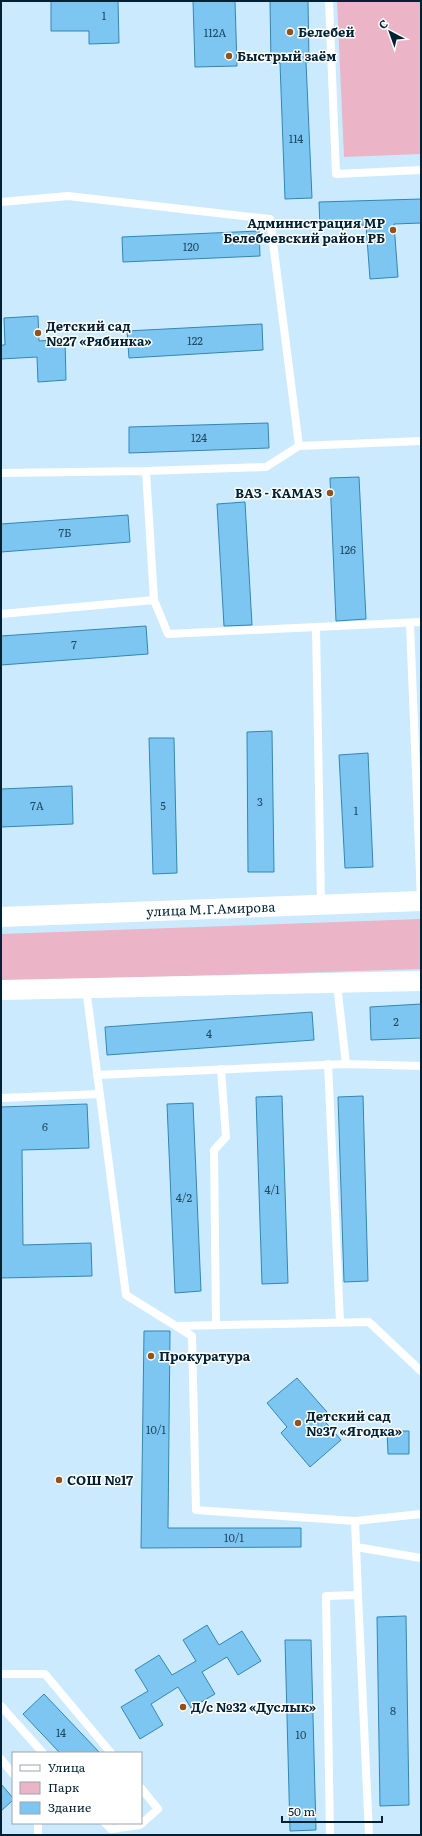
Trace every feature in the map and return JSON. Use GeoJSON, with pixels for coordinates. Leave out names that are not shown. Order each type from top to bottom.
{"type":"FeatureCollection","features":[{"type":"Feature","properties":{"kind":"street","name":"улица М.Г.Амирова"},"geometry":{"type":"LineString","coordinates":[[1,917],[321,906],[421,900]]}},
{"type":"Feature","properties":{"kind":"street"},"geometry":{"type":"LineString","coordinates":[[1,990],[421,981]]}},
{"type":"Feature","properties":{"kind":"lane"},"geometry":{"type":"LineString","coordinates":[[329,1],[336,174],[421,170]]}},
{"type":"Feature","properties":{"kind":"lane"},"geometry":{"type":"LineString","coordinates":[[1,202],[68,196],[270,219],[299,446]]}},
{"type":"Feature","properties":{"kind":"lane"},"geometry":{"type":"LineString","coordinates":[[1,473],[146,471],[266,467],[299,446],[421,441]]}},
{"type":"Feature","properties":{"kind":"lane"},"geometry":{"type":"LineString","coordinates":[[146,471],[154,600],[168,634],[421,622]]}},
{"type":"Feature","properties":{"kind":"lane"},"geometry":{"type":"LineString","coordinates":[[1,614],[154,600]]}},
{"type":"Feature","properties":{"kind":"lane"},"geometry":{"type":"LineString","coordinates":[[410,623],[421,900]]}},
{"type":"Feature","properties":{"kind":"lane"},"geometry":{"type":"LineString","coordinates":[[316,627],[321,906]]}},
{"type":"Feature","properties":{"kind":"lane"},"geometry":{"type":"LineString","coordinates":[[337,983],[346,1064]]}},
{"type":"Feature","properties":{"kind":"lane"},"geometry":{"type":"LineString","coordinates":[[86,987],[126,1295],[192,1336],[196,1510],[356,1521],[421,1514]]}},
{"type":"Feature","properties":{"kind":"lane"},"geometry":{"type":"LineString","coordinates":[[97,1075],[328,1064],[421,1066]]}},
{"type":"Feature","properties":{"kind":"lane"},"geometry":{"type":"LineString","coordinates":[[328,1064],[340,1322]]}},
{"type":"Feature","properties":{"kind":"lane"},"geometry":{"type":"LineString","coordinates":[[216,1325],[214,1150],[226,1137],[221,1069]]}},
{"type":"Feature","properties":{"kind":"lane"},"geometry":{"type":"LineString","coordinates":[[1,1098],[100,1094]]}},
{"type":"Feature","properties":{"kind":"lane"},"geometry":{"type":"LineString","coordinates":[[177,1326],[369,1322],[421,1371]]}},
{"type":"Feature","properties":{"kind":"lane"},"geometry":{"type":"LineString","coordinates":[[356,1521],[369,1835]]}},
{"type":"Feature","properties":{"kind":"lane"},"geometry":{"type":"LineString","coordinates":[[356,1547],[421,1558]]}},
{"type":"Feature","properties":{"kind":"lane"},"geometry":{"type":"LineString","coordinates":[[330,1835],[326,1596],[358,1595]]}},
{"type":"Feature","properties":{"kind":"lane"},"geometry":{"type":"LineString","coordinates":[[1,1674],[45,1674],[110,1752]]}},
{"type":"Feature","properties":{"kind":"lane"},"geometry":{"type":"LineString","coordinates":[[1,1706],[42,1752]]}},
{"type":"Feature","properties":{"kind":"lane"},"geometry":{"type":"LineString","coordinates":[[1,1759],[12,1773]]}},
{"type":"Feature","properties":{"kind":"lane"},"geometry":{"type":"LineString","coordinates":[[142,1789],[158,1809],[142,1823]]}},
{"type":"Feature","properties":{"kind":"lane"},"geometry":{"type":"LineString","coordinates":[[38,1824],[38,1835]]}},
{"type":"Feature","properties":{"kind":"lane"},"geometry":{"type":"LineString","coordinates":[[106,1824],[111,1829],[141,1824]]}},
{"type":"Feature","properties":{"kind":"green space"},"geometry":{"type":"Polygon","coordinates":[[[337,1],[421,1],[421,154],[344,157],[337,1]]]}},
{"type":"Feature","properties":{"kind":"green space"},"geometry":{"type":"Polygon","coordinates":[[[421,919],[421,969],[1,982],[1,934],[421,919]]]}},
{"type":"Feature","properties":{"kind":"building"},"geometry":{"type":"Polygon","coordinates":[[[51,1],[118,1],[119,43],[89,44],[89,31],[51,31],[51,1]]]}},
{"type":"Feature","properties":{"kind":"building"},"geometry":{"type":"Polygon","coordinates":[[[193,1],[235,1],[237,66],[195,67],[193,1]]]}},
{"type":"Feature","properties":{"kind":"building"},"geometry":{"type":"Polygon","coordinates":[[[270,1],[308,1],[309,62],[306,62],[312,198],[285,199],[280,63],[271,63],[270,1]]]}},
{"type":"Feature","properties":{"kind":"building"},"geometry":{"type":"Polygon","coordinates":[[[421,199],[421,223],[394,224],[398,277],[370,279],[366,225],[320,226],[319,202],[421,199]]]}},
{"type":"Feature","properties":{"kind":"building"},"geometry":{"type":"Polygon","coordinates":[[[259,231],[260,256],[123,262],[122,237],[259,231]]]}},
{"type":"Feature","properties":{"kind":"building"},"geometry":{"type":"Polygon","coordinates":[[[38,316],[39,341],[65,339],[66,380],[38,382],[37,357],[1,359],[1,345],[5,345],[4,318],[38,316]]]}},
{"type":"Feature","properties":{"kind":"building"},"geometry":{"type":"Polygon","coordinates":[[[262,324],[263,350],[129,358],[127,331],[262,324]]]}},
{"type":"Feature","properties":{"kind":"building"},"geometry":{"type":"Polygon","coordinates":[[[268,423],[269,448],[129,453],[129,427],[268,423]]]}},
{"type":"Feature","properties":{"kind":"building"},"geometry":{"type":"Polygon","coordinates":[[[359,477],[366,619],[336,621],[330,478],[359,477]]]}},
{"type":"Feature","properties":{"kind":"building"},"geometry":{"type":"Polygon","coordinates":[[[245,502],[252,625],[224,626],[217,504],[245,502]]]}},
{"type":"Feature","properties":{"kind":"building"},"geometry":{"type":"Polygon","coordinates":[[[128,515],[130,542],[1,552],[1,524],[128,515]]]}},
{"type":"Feature","properties":{"kind":"building"},"geometry":{"type":"Polygon","coordinates":[[[146,626],[148,654],[1,665],[1,636],[146,626]]]}},
{"type":"Feature","properties":{"kind":"building"},"geometry":{"type":"Polygon","coordinates":[[[272,731],[274,872],[248,872],[247,732],[272,731]]]}},
{"type":"Feature","properties":{"kind":"building"},"geometry":{"type":"Polygon","coordinates":[[[149,738],[174,738],[177,873],[153,874],[149,738]]]}},
{"type":"Feature","properties":{"kind":"building"},"geometry":{"type":"Polygon","coordinates":[[[368,753],[373,867],[345,868],[339,755],[368,753]]]}},
{"type":"Feature","properties":{"kind":"building"},"geometry":{"type":"Polygon","coordinates":[[[72,786],[73,824],[1,827],[1,789],[72,786]]]}},
{"type":"Feature","properties":{"kind":"building"},"geometry":{"type":"Polygon","coordinates":[[[421,1004],[421,1038],[371,1040],[370,1007],[421,1004]]]}},
{"type":"Feature","properties":{"kind":"building"},"geometry":{"type":"Polygon","coordinates":[[[312,1012],[314,1040],[107,1055],[105,1027],[312,1012]]]}},
{"type":"Feature","properties":{"kind":"building"},"geometry":{"type":"Polygon","coordinates":[[[282,1096],[288,1283],[262,1284],[256,1097],[282,1096]]]}},
{"type":"Feature","properties":{"kind":"building"},"geometry":{"type":"Polygon","coordinates":[[[363,1096],[368,1281],[344,1282],[338,1097],[363,1096]]]}},
{"type":"Feature","properties":{"kind":"building"},"geometry":{"type":"Polygon","coordinates":[[[193,1103],[201,1291],[175,1293],[167,1104],[193,1103]]]}},
{"type":"Feature","properties":{"kind":"building"},"geometry":{"type":"Polygon","coordinates":[[[87,1104],[89,1148],[22,1150],[23,1245],[91,1243],[92,1276],[1,1278],[1,1107],[87,1104]]]}},
{"type":"Feature","properties":{"kind":"building"},"geometry":{"type":"Polygon","coordinates":[[[144,1331],[170,1331],[168,1528],[301,1528],[301,1547],[141,1548],[144,1331]]]}},
{"type":"Feature","properties":{"kind":"building"},"geometry":{"type":"Polygon","coordinates":[[[297,1378],[327,1412],[321,1417],[341,1440],[310,1467],[281,1433],[287,1427],[267,1403],[297,1378]]]}},
{"type":"Feature","properties":{"kind":"building"},"geometry":{"type":"Polygon","coordinates":[[[387,1431],[409,1431],[409,1454],[388,1454],[387,1431]]]}},
{"type":"Feature","properties":{"kind":"building"},"geometry":{"type":"Polygon","coordinates":[[[406,1616],[409,1805],[380,1806],[377,1617],[406,1616]]]}},
{"type":"Feature","properties":{"kind":"building"},"geometry":{"type":"Polygon","coordinates":[[[207,1625],[219,1645],[242,1631],[261,1661],[238,1675],[227,1657],[202,1672],[215,1694],[191,1708],[178,1687],[151,1704],[163,1725],[140,1739],[121,1707],[148,1691],[135,1670],[159,1655],[172,1675],[196,1661],[183,1640],[207,1625]]]}},
{"type":"Feature","properties":{"kind":"building"},"geometry":{"type":"Polygon","coordinates":[[[285,1640],[311,1640],[316,1830],[290,1831],[285,1640]]]}},
{"type":"Feature","properties":{"kind":"building"},"geometry":{"type":"Polygon","coordinates":[[[44,1694],[99,1752],[59,1752],[23,1714],[44,1694]]]}},
{"type":"Feature","properties":{"kind":"building"},"geometry":{"type":"Polygon","coordinates":[[[1,1784],[12,1797],[12,1801],[1,1811],[1,1784]]]}},
{"type":"Feature","properties":{"kind":"place","name":"Белебей"},"geometry":{"type":"Point","coordinates":[290,32]}},
{"type":"Feature","properties":{"kind":"place","name":"Быстрый заём"},"geometry":{"type":"Point","coordinates":[229,56]}},
{"type":"Feature","properties":{"kind":"place","name":"Администрация МР Белебеевский район РБ"},"geometry":{"type":"Point","coordinates":[393,230]}},
{"type":"Feature","properties":{"kind":"place","name":"Детский сад №27 «Рябинка»"},"geometry":{"type":"Point","coordinates":[38,333]}},
{"type":"Feature","properties":{"kind":"place","name":"ВАЗ - КАМАЗ"},"geometry":{"type":"Point","coordinates":[330,493]}},
{"type":"Feature","properties":{"kind":"place","name":"Прокуратура"},"geometry":{"type":"Point","coordinates":[151,1356]}},
{"type":"Feature","properties":{"kind":"place","name":"Детский сад №37 «Ягодка»"},"geometry":{"type":"Point","coordinates":[298,1423]}},
{"type":"Feature","properties":{"kind":"place","name":"СОШ №17"},"geometry":{"type":"Point","coordinates":[59,1480]}},
{"type":"Feature","properties":{"kind":"place","name":"Д/с №32 «Дуслык»"},"geometry":{"type":"Point","coordinates":[183,1707]}}]}
